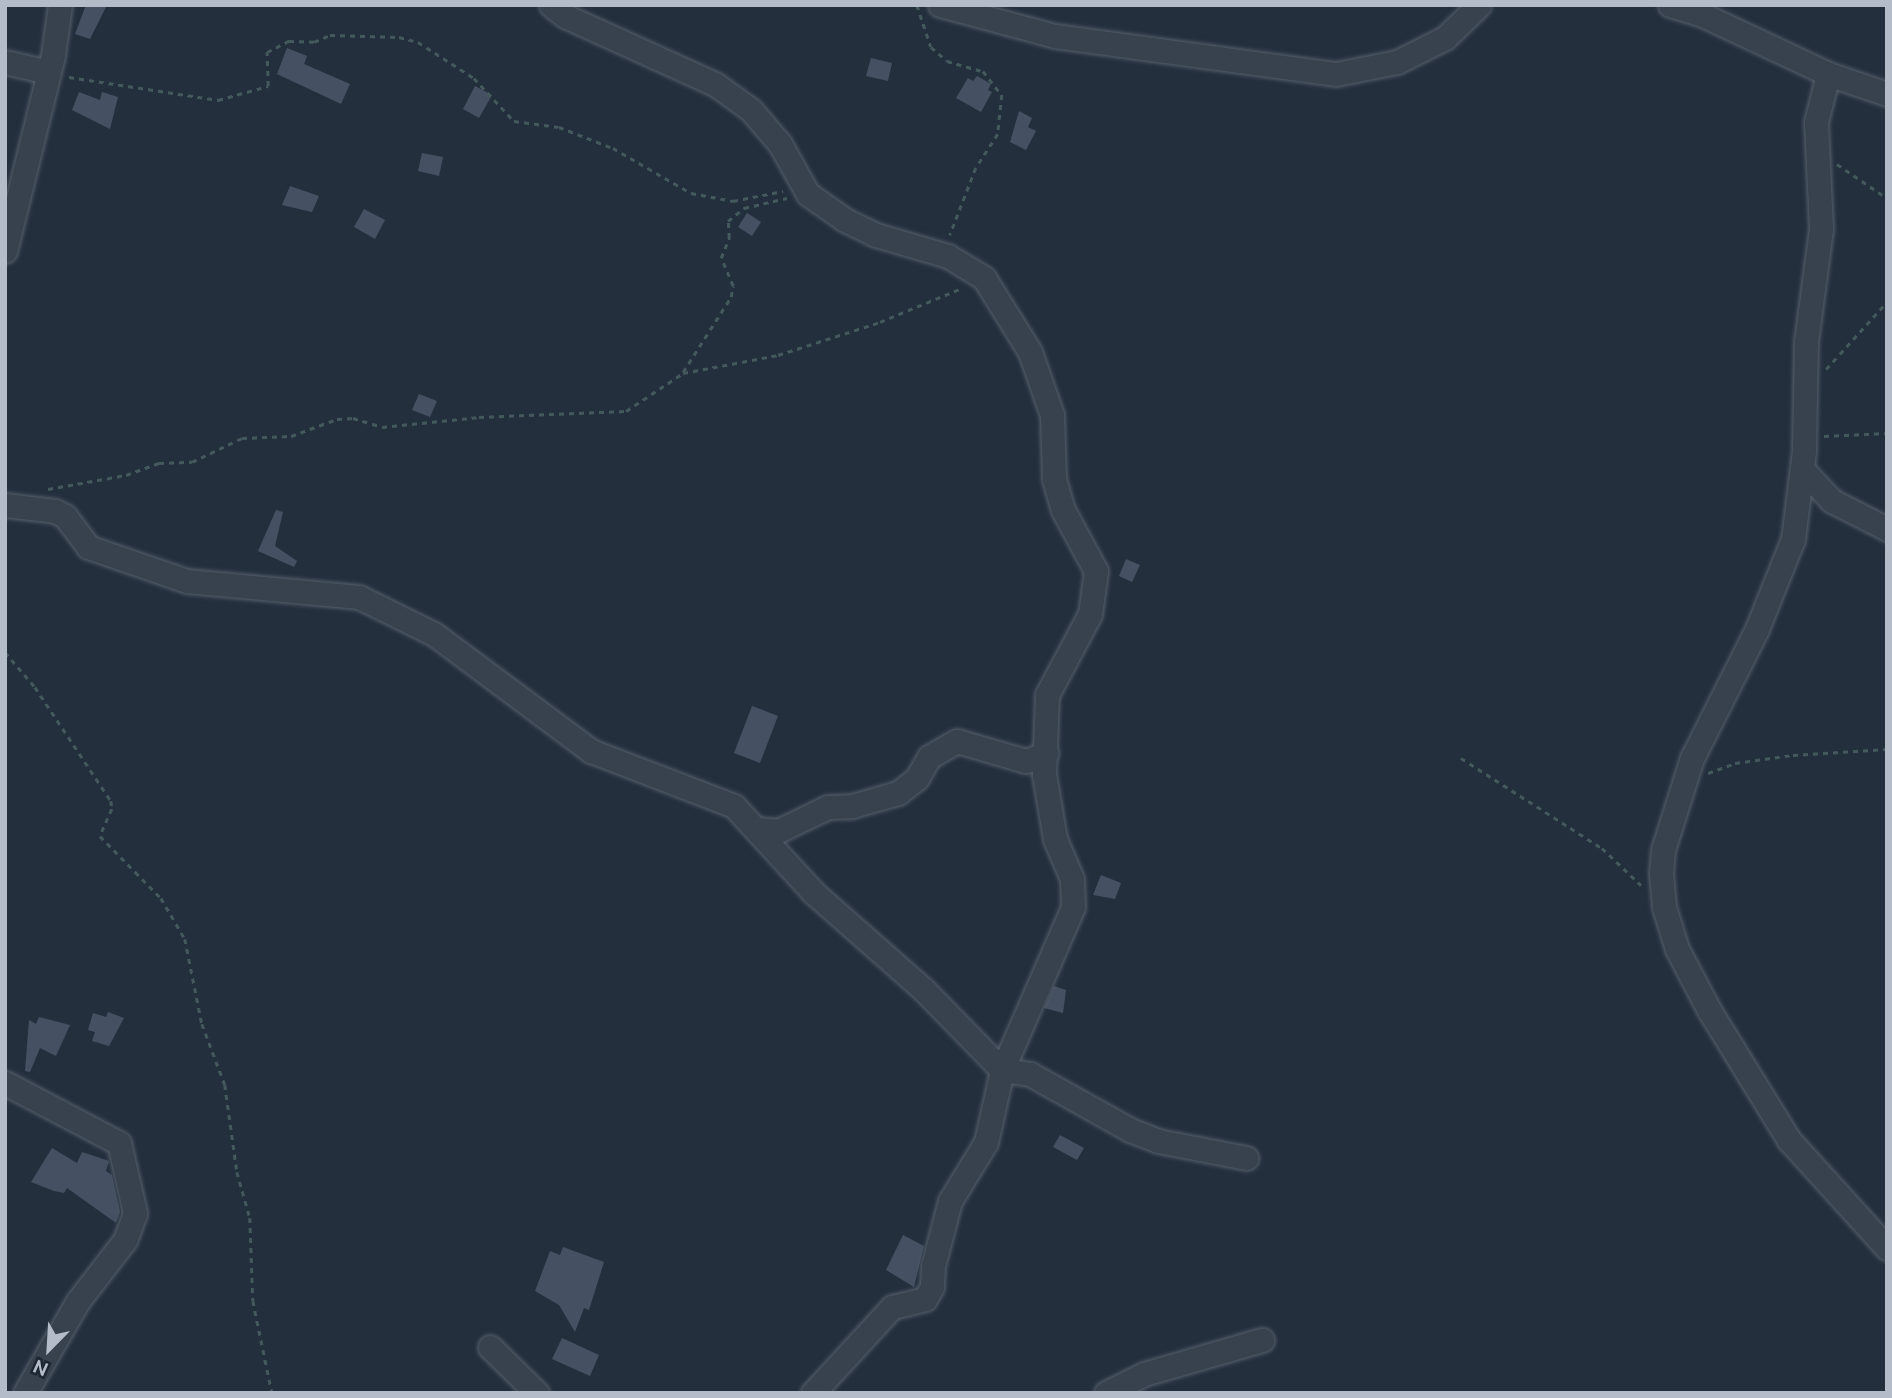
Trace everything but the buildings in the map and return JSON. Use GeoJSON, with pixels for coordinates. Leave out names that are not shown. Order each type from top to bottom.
{"type":"FeatureCollection","features":[{"type":"Feature","properties":{"kind":"street"},"geometry":{"type":"LineString","coordinates":[[5,251],[48,72],[60,5]]}},
{"type":"Feature","properties":{"kind":"street"},"geometry":{"type":"LineString","coordinates":[[551,5],[565,16],[705,79],[751,110],[780,144],[806,190],[876,235],[948,256],[984,278],[1030,352],[1052,415],[1054,479],[1063,510],[1096,571],[1090,614],[1047,695],[1047,753],[1044,774],[1055,839],[1072,879],[1073,906],[1002,1070],[986,1142],[947,1211],[932,1287],[926,1299],[892,1307],[813,1393]]}},
{"type":"Feature","properties":{"kind":"street"},"geometry":{"type":"LineString","coordinates":[[940,5],[1055,36],[1336,74],[1397,62],[1445,38],[1479,5]]}},
{"type":"Feature","properties":{"kind":"street"},"geometry":{"type":"LineString","coordinates":[[1670,5],[1705,16],[1828,74],[1887,94]]}},
{"type":"Feature","properties":{"kind":"street"},"geometry":{"type":"LineString","coordinates":[[5,62],[48,72]]}},
{"type":"Feature","properties":{"kind":"street"},"geometry":{"type":"LineString","coordinates":[[1828,74],[1819,102],[1816,148],[1821,229],[1807,342],[1805,438],[1793,539],[1682,785],[1663,849],[1664,907],[1687,971],[1789,1140],[1887,1248]]}},
{"type":"Feature","properties":{"kind":"street"},"geometry":{"type":"LineString","coordinates":[[1802,469],[1832,501],[1887,529]]}},
{"type":"Feature","properties":{"kind":"street"},"geometry":{"type":"LineString","coordinates":[[5,505],[55,511],[65,516],[88,547],[187,581],[359,597],[465,654],[554,728],[591,751],[640,773],[702,791],[734,806],[814,893],[924,990],[1002,1070],[1040,1078],[1130,1130],[1158,1141],[1246,1158]]}},
{"type":"Feature","properties":{"kind":"street"},"geometry":{"type":"LineString","coordinates":[[757,829],[778,831],[828,807],[852,806],[898,793],[917,778],[929,757],[957,741],[1026,761],[1047,753]]}},
{"type":"Feature","properties":{"kind":"street"},"geometry":{"type":"LineString","coordinates":[[5,1083],[119,1143],[135,1213],[125,1240],[78,1301],[25,1393]]}},
{"type":"Feature","properties":{"kind":"street"},"geometry":{"type":"LineString","coordinates":[[1106,1393],[1144,1374],[1262,1340]]}},
{"type":"Feature","properties":{"kind":"street"},"geometry":{"type":"LineString","coordinates":[[490,1347],[537,1393]]}},
{"type":"Feature","properties":{"kind":"path"},"geometry":{"type":"LineString","coordinates":[[917,5],[931,47],[947,61],[983,71],[1002,95],[998,134],[965,193],[948,256]]}},
{"type":"Feature","properties":{"kind":"path"},"geometry":{"type":"LineString","coordinates":[[48,72],[218,100],[268,86],[267,52],[289,41],[314,42],[330,35],[399,37],[418,42],[474,78],[514,121],[559,127],[613,148],[691,193],[733,201],[806,190]]}},
{"type":"Feature","properties":{"kind":"path"},"geometry":{"type":"LineString","coordinates":[[1816,148],[1887,198]]}},
{"type":"Feature","properties":{"kind":"path"},"geometry":{"type":"LineString","coordinates":[[683,373],[731,298],[733,286],[721,258],[729,238],[728,221],[744,208],[806,190]]}},
{"type":"Feature","properties":{"kind":"path"},"geometry":{"type":"LineString","coordinates":[[42,490],[126,475],[159,463],[192,462],[242,438],[291,436],[337,419],[353,418],[382,427],[479,417],[626,411],[683,373],[778,355],[893,317],[984,278]]}},
{"type":"Feature","properties":{"kind":"path"},"geometry":{"type":"LineString","coordinates":[[1806,397],[1852,335],[1887,302]]}},
{"type":"Feature","properties":{"kind":"path"},"geometry":{"type":"LineString","coordinates":[[1805,438],[1887,433]]}},
{"type":"Feature","properties":{"kind":"path"},"geometry":{"type":"LineString","coordinates":[[5,652],[35,687],[111,801],[112,808],[100,836],[161,898],[185,939],[201,1024],[225,1086],[237,1172],[250,1218],[253,1301],[272,1393]]}},
{"type":"Feature","properties":{"kind":"path"},"geometry":{"type":"LineString","coordinates":[[1682,785],[1735,763],[1887,749]]}},
{"type":"Feature","properties":{"kind":"path"},"geometry":{"type":"LineString","coordinates":[[1461,758],[1602,848],[1664,907]]}}]}
